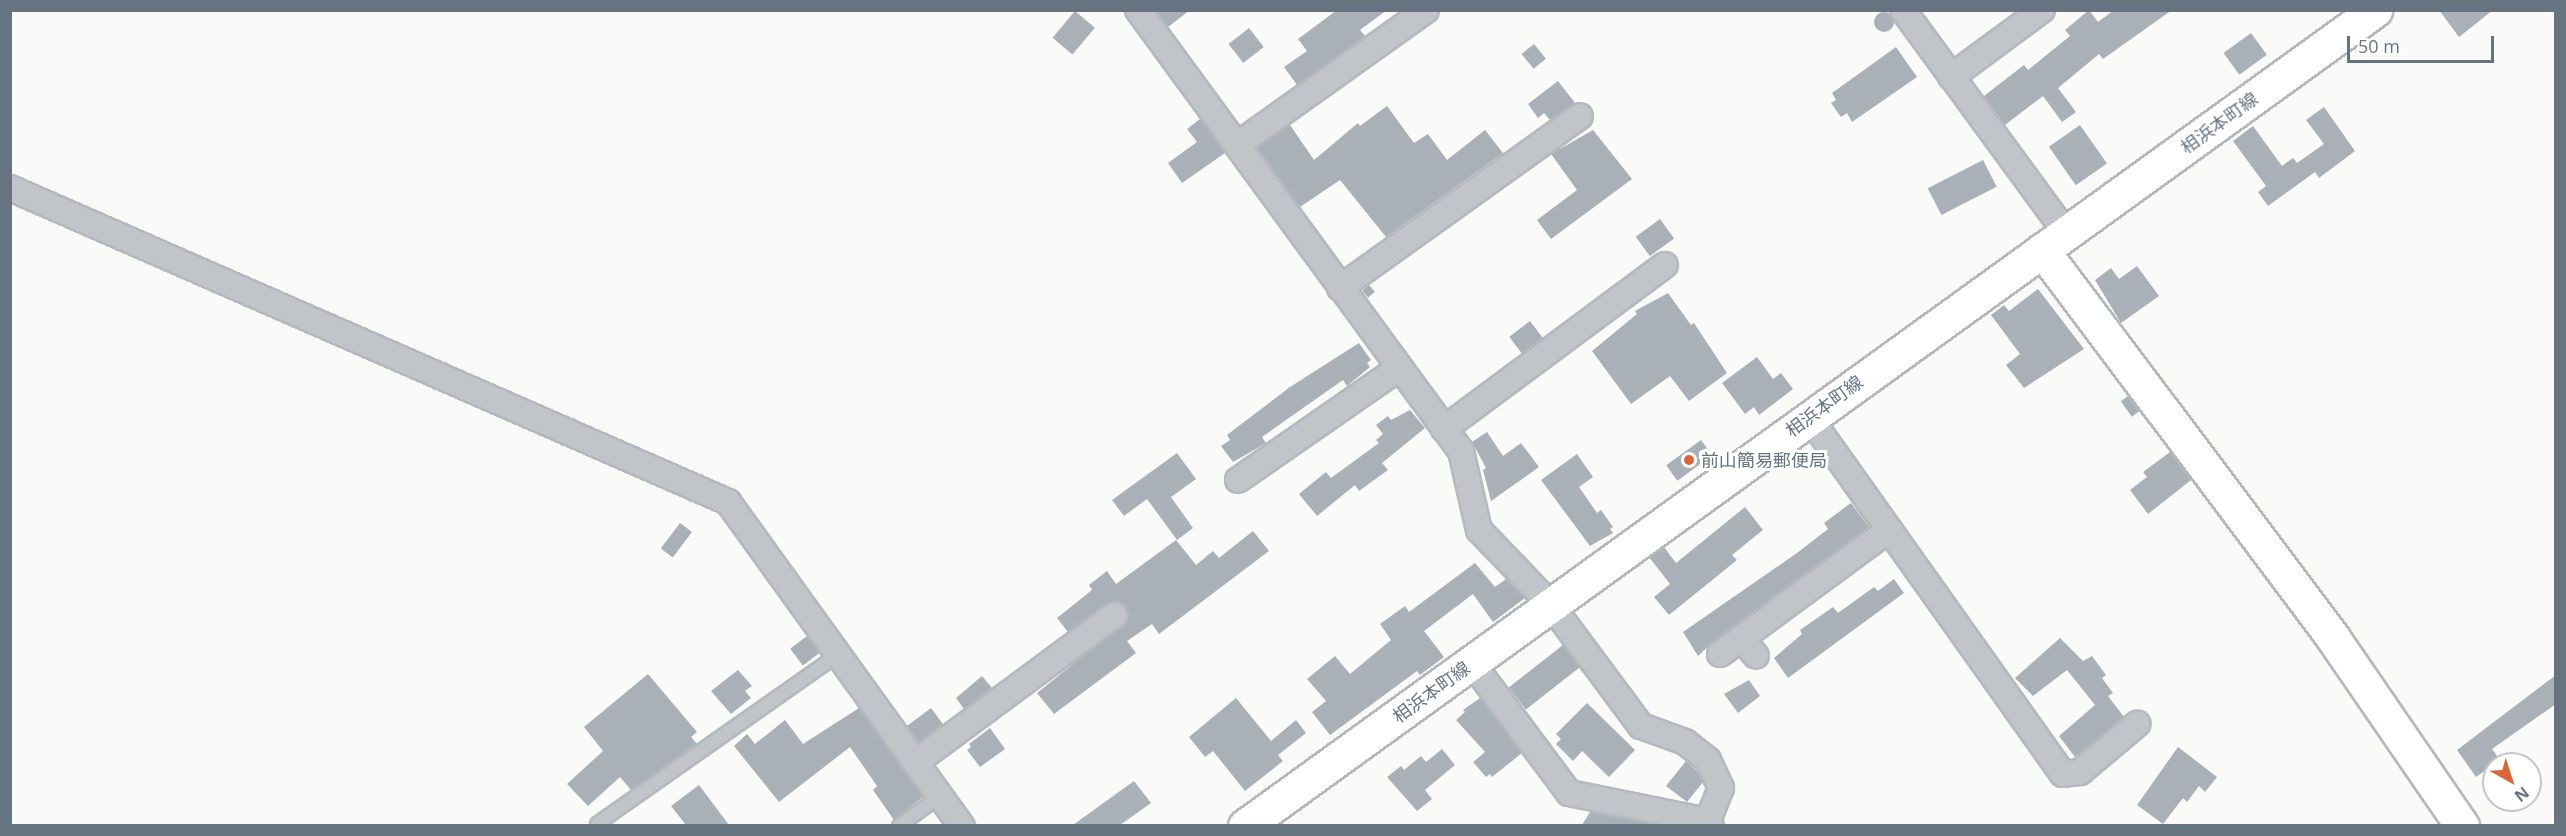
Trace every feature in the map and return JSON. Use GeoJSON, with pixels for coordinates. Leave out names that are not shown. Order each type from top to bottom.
{"type":"FeatureCollection","features":[{"type":"Feature","properties":{"kind":"main road","name":"相浜本町線"},"geometry":{"type":"LineString","coordinates":[[1245,825],[2374,10]]}},
{"type":"Feature","properties":{"kind":"main road"},"geometry":{"type":"LineString","coordinates":[[2054,242],[2462,825]]}},
{"type":"Feature","properties":{"kind":"street"},"geometry":{"type":"LineString","coordinates":[[1138,10],[1461,451],[1479,530],[1551,605],[1641,726],[1685,742],[1708,760],[1721,788],[1710,823],[1569,793],[1472,663]]}},
{"type":"Feature","properties":{"kind":"street"},"geometry":{"type":"LineString","coordinates":[[1237,145],[1426,10]]}},
{"type":"Feature","properties":{"kind":"street"},"geometry":{"type":"LineString","coordinates":[[1903,10],[1951,77],[2054,242]]}},
{"type":"Feature","properties":{"kind":"street"},"geometry":{"type":"LineString","coordinates":[[1951,77],[2042,10]]}},
{"type":"Feature","properties":{"kind":"street"},"geometry":{"type":"LineString","coordinates":[[1340,288],[1580,116]]}},
{"type":"Feature","properties":{"kind":"street"},"geometry":{"type":"LineString","coordinates":[[10,188],[728,502],[962,825]]}},
{"type":"Feature","properties":{"kind":"street"},"geometry":{"type":"LineString","coordinates":[[1444,429],[1665,265]]}},
{"type":"Feature","properties":{"kind":"street"},"geometry":{"type":"LineString","coordinates":[[1238,480],[1399,368]]}},
{"type":"Feature","properties":{"kind":"street"},"geometry":{"type":"LineString","coordinates":[[1809,417],[2063,774],[2080,772],[2137,724]]}},
{"type":"Feature","properties":{"kind":"street"},"geometry":{"type":"LineString","coordinates":[[1720,654],[1748,647],[1889,530]]}},
{"type":"Feature","properties":{"kind":"street"},"geometry":{"type":"LineString","coordinates":[[916,762],[1115,615]]}},
{"type":"Feature","properties":{"kind":"lane"},"geometry":{"type":"LineString","coordinates":[[597,824],[839,654]]}},
{"type":"Feature","properties":{"kind":"lane"},"geometry":{"type":"LineString","coordinates":[[899,825],[940,796]]}},
{"type":"Feature","properties":{"kind":"building"},"geometry":{"type":"Polygon","coordinates":[[[1156,10],[1190,10],[1168,27],[1156,10]]]}},
{"type":"Feature","properties":{"kind":"building"},"geometry":{"type":"Polygon","coordinates":[[[1337,10],[1387,10],[1360,30],[1365,36],[1297,85],[1284,67],[1307,51],[1298,39],[1337,10]]]}},
{"type":"Feature","properties":{"kind":"building"},"geometry":{"type":"Polygon","coordinates":[[[2089,10],[2098,22],[2114,10],[2172,10],[2103,59],[2099,54],[2058,88],[2076,112],[2062,122],[2043,96],[2005,125],[1984,96],[2024,65],[2028,70],[2070,36],[2065,30],[2089,10]]]}},
{"type":"Feature","properties":{"kind":"building"},"geometry":{"type":"Polygon","coordinates":[[[2439,10],[2493,10],[2459,37],[2439,10]]]}},
{"type":"Feature","properties":{"kind":"building"},"geometry":{"type":"Polygon","coordinates":[[[1075,11],[1095,28],[1072,55],[1053,38],[1075,11]]]}},
{"type":"Feature","properties":{"kind":"building"},"geometry":{"type":"Polygon","coordinates":[[[1884,12],[1891,15],[1894,22],[1891,29],[1884,32],[1877,29],[1874,22],[1877,15],[1884,12]]]}},
{"type":"Feature","properties":{"kind":"building"},"geometry":{"type":"Polygon","coordinates":[[[1249,28],[1264,47],[1243,63],[1229,44],[1249,28]]]}},
{"type":"Feature","properties":{"kind":"building"},"geometry":{"type":"Polygon","coordinates":[[[2251,33],[2267,55],[2239,75],[2223,53],[2251,33]]]}},
{"type":"Feature","properties":{"kind":"building"},"geometry":{"type":"Polygon","coordinates":[[[1534,44],[1546,59],[1534,69],[1522,54],[1534,44]]]}},
{"type":"Feature","properties":{"kind":"building"},"geometry":{"type":"Polygon","coordinates":[[[1896,47],[1917,77],[1852,122],[1847,113],[1841,117],[1831,103],[1836,100],[1832,93],[1896,47]]]}},
{"type":"Feature","properties":{"kind":"building"},"geometry":{"type":"Polygon","coordinates":[[[1558,81],[1575,103],[1550,120],[1544,113],[1538,118],[1528,104],[1558,81]]]}},
{"type":"Feature","properties":{"kind":"building"},"geometry":{"type":"Polygon","coordinates":[[[1387,106],[1414,143],[1428,134],[1447,160],[1485,130],[1503,153],[1386,237],[1340,180],[1300,207],[1257,148],[1290,125],[1314,160],[1358,123],[1360,126],[1387,106]]]}},
{"type":"Feature","properties":{"kind":"building"},"geometry":{"type":"Polygon","coordinates":[[[2324,107],[2355,151],[2319,178],[2315,172],[2268,206],[2258,192],[2266,186],[2233,141],[2253,126],[2282,166],[2293,158],[2297,163],[2324,144],[2306,120],[2324,107]]]}},
{"type":"Feature","properties":{"kind":"building"},"geometry":{"type":"Polygon","coordinates":[[[1200,119],[1225,153],[1182,183],[1168,163],[1197,142],[1187,129],[1200,119]]]}},
{"type":"Feature","properties":{"kind":"building"},"geometry":{"type":"Polygon","coordinates":[[[2080,125],[2107,164],[2076,185],[2049,147],[2080,125]]]}},
{"type":"Feature","properties":{"kind":"building"},"geometry":{"type":"Polygon","coordinates":[[[1593,130],[1632,179],[1551,239],[1537,220],[1577,190],[1551,154],[1593,130]]]}},
{"type":"Feature","properties":{"kind":"building"},"geometry":{"type":"Polygon","coordinates":[[[1983,160],[1997,187],[1941,215],[1928,188],[1983,160]]]}},
{"type":"Feature","properties":{"kind":"building"},"geometry":{"type":"Polygon","coordinates":[[[1660,219],[1674,238],[1650,256],[1636,237],[1660,219]]]}},
{"type":"Feature","properties":{"kind":"building"},"geometry":{"type":"Polygon","coordinates":[[[2137,266],[2159,296],[2121,323],[2095,280],[2111,268],[2119,279],[2137,266]]]}},
{"type":"Feature","properties":{"kind":"building"},"geometry":{"type":"Polygon","coordinates":[[[1369,285],[1375,292],[1368,298],[1362,291],[1369,285]]]}},
{"type":"Feature","properties":{"kind":"building"},"geometry":{"type":"Polygon","coordinates":[[[2038,289],[2084,349],[2024,388],[2006,365],[2020,354],[1991,315],[2004,305],[2009,311],[2038,289]]]}},
{"type":"Feature","properties":{"kind":"building"},"geometry":{"type":"Polygon","coordinates":[[[1668,293],[1691,325],[1694,323],[1727,373],[1689,401],[1670,376],[1631,404],[1592,351],[1637,314],[1635,311],[1668,293]]]}},
{"type":"Feature","properties":{"kind":"building"},"geometry":{"type":"Polygon","coordinates":[[[1530,321],[1543,338],[1522,353],[1509,337],[1530,321]]]}},
{"type":"Feature","properties":{"kind":"building"},"geometry":{"type":"Polygon","coordinates":[[[1359,343],[1371,360],[1367,363],[1370,367],[1347,386],[1343,380],[1262,437],[1266,443],[1233,462],[1221,446],[1230,440],[1227,435],[1290,387],[1359,343]]]}},
{"type":"Feature","properties":{"kind":"building"},"geometry":{"type":"Polygon","coordinates":[[[1757,357],[1773,379],[1781,373],[1793,389],[1759,415],[1754,407],[1745,414],[1722,383],[1757,357]]]}},
{"type":"Feature","properties":{"kind":"building"},"geometry":{"type":"Polygon","coordinates":[[[2128,396],[2139,411],[2132,417],[2121,401],[2128,396]]]}},
{"type":"Feature","properties":{"kind":"building"},"geometry":{"type":"Polygon","coordinates":[[[1410,410],[1425,428],[1382,463],[1388,470],[1359,491],[1355,485],[1317,516],[1299,494],[1326,472],[1331,478],[1379,443],[1376,440],[1383,434],[1376,425],[1388,416],[1391,420],[1410,410]]]}},
{"type":"Feature","properties":{"kind":"building"},"geometry":{"type":"Polygon","coordinates":[[[1487,432],[1503,456],[1521,443],[1539,467],[1491,501],[1483,470],[1486,468],[1472,442],[1487,432]]]}},
{"type":"Feature","properties":{"kind":"building","name":"前山簡易郵便局"},"geometry":{"type":"Polygon","coordinates":[[[1701,440],[1712,455],[1677,481],[1666,465],[1701,440]]]}},
{"type":"Feature","properties":{"kind":"building"},"geometry":{"type":"Polygon","coordinates":[[[2170,452],[2191,480],[2148,514],[2130,490],[2147,477],[2143,472],[2170,452]]]}},
{"type":"Feature","properties":{"kind":"building"},"geometry":{"type":"Polygon","coordinates":[[[1177,453],[1196,479],[1171,497],[1193,528],[1177,540],[1147,499],[1124,516],[1112,500],[1177,453]]]}},
{"type":"Feature","properties":{"kind":"building"},"geometry":{"type":"Polygon","coordinates":[[[1577,454],[1593,477],[1579,487],[1597,513],[1601,510],[1613,527],[1610,529],[1613,533],[1590,546],[1541,480],[1577,454]]]}},
{"type":"Feature","properties":{"kind":"building"},"geometry":{"type":"Polygon","coordinates":[[[1851,503],[1869,527],[1717,638],[1698,656],[1683,632],[1797,553],[1828,529],[1824,523],[1851,503]]]}},
{"type":"Feature","properties":{"kind":"building"},"geometry":{"type":"Polygon","coordinates":[[[1745,507],[1763,530],[1732,555],[1737,560],[1669,615],[1654,597],[1670,584],[1649,557],[1664,547],[1676,563],[1745,507]]]}},
{"type":"Feature","properties":{"kind":"building"},"geometry":{"type":"Polygon","coordinates":[[[680,523],[692,532],[673,558],[661,549],[680,523]]]}},
{"type":"Feature","properties":{"kind":"building"},"geometry":{"type":"Polygon","coordinates":[[[1253,531],[1269,551],[1159,634],[1152,624],[1127,641],[1136,653],[1054,714],[1037,693],[1128,620],[1126,606],[1113,601],[1068,632],[1057,618],[1092,590],[1089,585],[1107,571],[1116,584],[1176,540],[1196,565],[1213,551],[1219,558],[1253,531]]]}},
{"type":"Feature","properties":{"kind":"building"},"geometry":{"type":"Polygon","coordinates":[[[1475,563],[1495,587],[1506,579],[1525,598],[1493,622],[1473,594],[1424,631],[1444,657],[1420,675],[1417,671],[1330,735],[1312,712],[1326,701],[1307,679],[1335,656],[1350,674],[1391,640],[1380,624],[1405,606],[1409,612],[1475,563]]]}},
{"type":"Feature","properties":{"kind":"building"},"geometry":{"type":"Polygon","coordinates":[[[1894,579],[1904,593],[1788,678],[1774,658],[1802,634],[1800,630],[1833,607],[1838,613],[1874,587],[1878,591],[1894,579]]]}},
{"type":"Feature","properties":{"kind":"building"},"geometry":{"type":"Polygon","coordinates":[[[807,636],[820,653],[803,665],[790,649],[807,636]]]}},
{"type":"Feature","properties":{"kind":"building"},"geometry":{"type":"Polygon","coordinates":[[[2060,638],[2083,661],[2092,656],[2106,675],[2102,678],[2113,693],[2108,696],[2124,717],[2075,757],[2059,736],[2095,705],[2067,670],[2033,696],[2015,678],[2060,638]]]}},
{"type":"Feature","properties":{"kind":"building"},"geometry":{"type":"Polygon","coordinates":[[[1563,645],[1580,667],[1526,710],[1509,687],[1563,645]]]}},
{"type":"Feature","properties":{"kind":"building"},"geometry":{"type":"Polygon","coordinates":[[[738,670],[752,686],[745,691],[751,698],[731,714],[711,691],[738,670]]]}},
{"type":"Feature","properties":{"kind":"building"},"geometry":{"type":"Polygon","coordinates":[[[648,674],[697,732],[691,737],[697,744],[631,790],[620,777],[588,806],[567,784],[603,751],[584,727],[648,674]]]}},
{"type":"Feature","properties":{"kind":"building"},"geometry":{"type":"Polygon","coordinates":[[[2556,675],[2556,704],[2492,749],[2494,752],[2482,752],[2482,773],[2476,777],[2457,750],[2556,675]]]}},
{"type":"Feature","properties":{"kind":"building"},"geometry":{"type":"Polygon","coordinates":[[[982,676],[992,688],[964,709],[956,698],[982,676]]]}},
{"type":"Feature","properties":{"kind":"building"},"geometry":{"type":"Polygon","coordinates":[[[1749,680],[1760,696],[1738,713],[1724,694],[1749,680]]]}},
{"type":"Feature","properties":{"kind":"building"},"geometry":{"type":"Polygon","coordinates":[[[1236,698],[1271,741],[1296,720],[1306,733],[1278,755],[1283,761],[1245,791],[1213,751],[1205,757],[1189,737],[1236,698]]]}},
{"type":"Feature","properties":{"kind":"building"},"geometry":{"type":"Polygon","coordinates":[[[1480,698],[1522,753],[1492,777],[1490,774],[1486,777],[1473,762],[1485,752],[1456,720],[1465,712],[1463,710],[1480,698]]]}},
{"type":"Feature","properties":{"kind":"building"},"geometry":{"type":"Polygon","coordinates":[[[1587,703],[1635,750],[1609,777],[1582,751],[1573,761],[1556,744],[1561,739],[1556,734],[1587,703]]]}},
{"type":"Feature","properties":{"kind":"building"},"geometry":{"type":"Polygon","coordinates":[[[859,708],[923,797],[894,820],[873,790],[877,786],[850,747],[779,802],[734,746],[747,734],[755,744],[785,720],[803,744],[859,708]]]}},
{"type":"Feature","properties":{"kind":"building"},"geometry":{"type":"Polygon","coordinates":[[[931,708],[943,724],[919,742],[907,726],[931,708]]]}},
{"type":"Feature","properties":{"kind":"building"},"geometry":{"type":"Polygon","coordinates":[[[990,728],[1005,749],[980,767],[967,750],[971,747],[969,744],[990,728]]]}},
{"type":"Feature","properties":{"kind":"building"},"geometry":{"type":"Polygon","coordinates":[[[2178,747],[2217,777],[2205,792],[2199,786],[2187,802],[2183,798],[2163,824],[2137,805],[2178,747]]]}},
{"type":"Feature","properties":{"kind":"building"},"geometry":{"type":"Polygon","coordinates":[[[1442,749],[1455,765],[1425,790],[1432,799],[1417,811],[1387,777],[1401,766],[1404,770],[1421,756],[1426,762],[1442,749]]]}},
{"type":"Feature","properties":{"kind":"building"},"geometry":{"type":"Polygon","coordinates":[[[1686,761],[1697,771],[1703,782],[1687,802],[1666,786],[1686,761]]]}},
{"type":"Feature","properties":{"kind":"building"},"geometry":{"type":"Polygon","coordinates":[[[1134,781],[1151,803],[1120,825],[1073,825],[1134,781]]]}},
{"type":"Feature","properties":{"kind":"building"},"geometry":{"type":"Polygon","coordinates":[[[699,785],[729,825],[686,825],[671,806],[699,785]]]}},
{"type":"Feature","properties":{"kind":"building"},"geometry":{"type":"Polygon","coordinates":[[[1590,812],[1658,825],[1582,825],[1590,812]]]}},
{"type":"Feature","properties":{"kind":"place","name":"前山簡易郵便局"},"geometry":{"type":"Point","coordinates":[1689,460]}}]}
